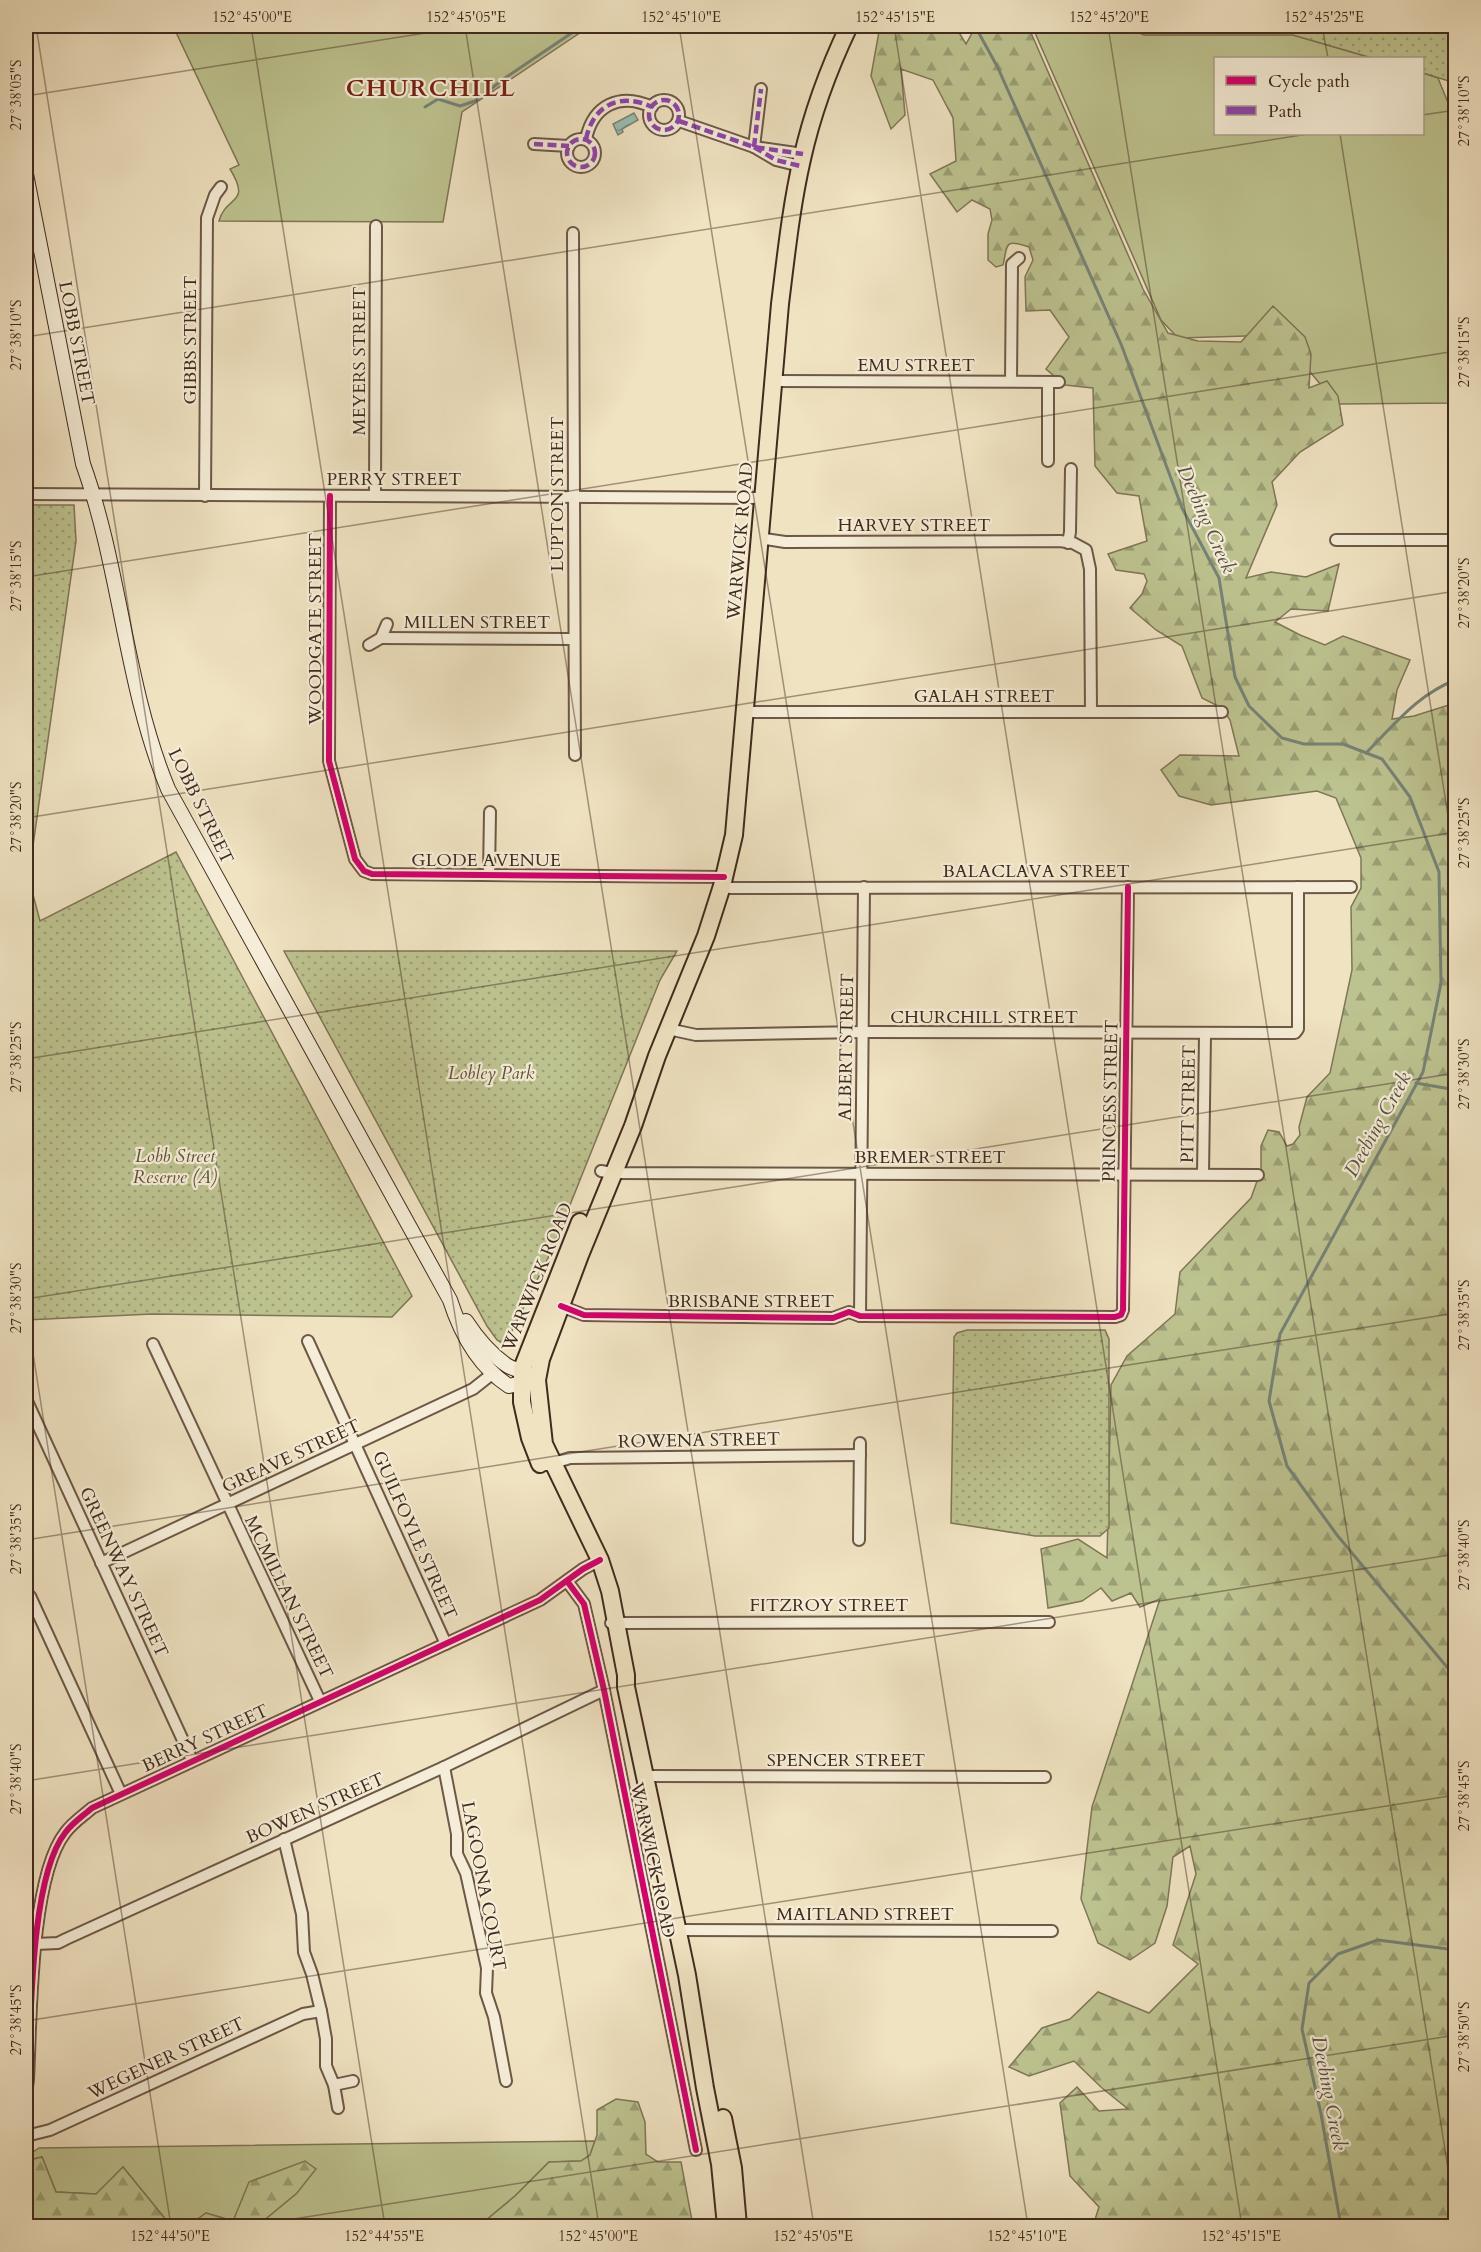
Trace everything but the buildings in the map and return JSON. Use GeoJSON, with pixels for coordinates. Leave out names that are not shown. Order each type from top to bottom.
{"type":"FeatureCollection","features":[{"type":"Feature","properties":{"kind":"main road","name":"WARWICK ROAD"},"geometry":{"type":"LineString","coordinates":[[726,2226],[720,2164],[687,1975],[646,1776],[626,1687],[622,1679],[612,1623],[595,1562],[547,1465],[527,1378],[607,1172],[633,1126],[657,1056],[706,936],[723,882],[734,835],[780,304],[794,198],[802,160],[824,88],[849,26]]}},
{"type":"Feature","properties":{"kind":"main road","name":"LOBB STREET"},"geometry":{"type":"LineString","coordinates":[[26,174],[83,464],[94,496],[153,750],[168,789],[450,1300],[484,1346],[527,1378]]}},
{"type":"Feature","properties":{"kind":"main road","name":"WARWICK ROAD"},"geometry":{"type":"LineString","coordinates":[[527,1378],[541,1359],[607,1172]]}},
{"type":"Feature","properties":{"kind":"main road","name":"LOBB STREET"},"geometry":{"type":"LineString","coordinates":[[450,1300],[456,1319],[474,1353],[492,1374],[509,1386],[527,1378]]}},
{"type":"Feature","properties":{"kind":"main road","name":"WARWICK ROAD"},"geometry":{"type":"LineString","coordinates":[[687,1975],[728,2139],[737,2196],[738,2226]]}},
{"type":"Feature","properties":{"kind":"street"},"geometry":{"type":"LineString","coordinates":[[754,147],[761,89]]}},
{"type":"Feature","properties":{"kind":"street"},"geometry":{"type":"LineString","coordinates":[[586,139],[588,128],[597,113],[613,103],[639,101],[652,107]]}},
{"type":"Feature","properties":{"kind":"street"},"geometry":{"type":"LineString","coordinates":[[661,101],[670,101],[677,107],[679,121],[676,126],[667,130],[656,129],[650,121],[649,115],[652,107],[661,101]]}},
{"type":"Feature","properties":{"kind":"street"},"geometry":{"type":"LineString","coordinates":[[679,121],[754,147],[802,160]]}},
{"type":"Feature","properties":{"kind":"street"},"geometry":{"type":"LineString","coordinates":[[586,139],[596,150],[594,160],[586,166],[572,164],[567,156],[569,146],[576,140],[586,139]]}},
{"type":"Feature","properties":{"kind":"street"},"geometry":{"type":"LineString","coordinates":[[534,144],[569,146]]}},
{"type":"Feature","properties":{"kind":"street","name":"GIBBS STREET"},"geometry":{"type":"LineString","coordinates":[[205,496],[207,218],[215,195],[221,187]]}},
{"type":"Feature","properties":{"kind":"street","name":"MEYERS STREET"},"geometry":{"type":"LineString","coordinates":[[375,496],[376,226]]}},
{"type":"Feature","properties":{"kind":"street","name":"LUPTON STREET"},"geometry":{"type":"LineString","coordinates":[[573,233],[575,755]]}},
{"type":"Feature","properties":{"kind":"street"},"geometry":{"type":"LineString","coordinates":[[1011,381],[1011,264],[1019,258]]}},
{"type":"Feature","properties":{"kind":"street","name":"EMU STREET"},"geometry":{"type":"LineString","coordinates":[[773,381],[1054,382],[1048,461]]}},
{"type":"Feature","properties":{"kind":"street"},"geometry":{"type":"LineString","coordinates":[[1071,469],[1071,532],[1068,543],[1086,550],[1089,558],[1090,712]]}},
{"type":"Feature","properties":{"kind":"street","name":"PERRY STREET"},"geometry":{"type":"LineString","coordinates":[[26,495],[762,498]]}},
{"type":"Feature","properties":{"kind":"street","name":"WOODGATE STREET"},"geometry":{"type":"LineString","coordinates":[[329,761],[330,496]]}},
{"type":"Feature","properties":{"kind":"street","name":"HARVEY STREET"},"geometry":{"type":"LineString","coordinates":[[759,538],[785,542],[1068,543]]}},
{"type":"Feature","properties":{"kind":"street"},"geometry":{"type":"LineString","coordinates":[[1336,540],[1455,540]]}},
{"type":"Feature","properties":{"kind":"street","name":"MILLEN STREET"},"geometry":{"type":"LineString","coordinates":[[381,638],[387,624]]}},
{"type":"Feature","properties":{"kind":"street","name":"MILLEN STREET"},"geometry":{"type":"LineString","coordinates":[[369,645],[381,638],[573,639]]}},
{"type":"Feature","properties":{"kind":"street","name":"GALAH STREET"},"geometry":{"type":"LineString","coordinates":[[746,712],[1222,712]]}},
{"type":"Feature","properties":{"kind":"street","name":"GLODE AVENUE"},"geometry":{"type":"LineString","coordinates":[[329,761],[355,859],[364,871],[372,874],[723,882]]}},
{"type":"Feature","properties":{"kind":"street"},"geometry":{"type":"LineString","coordinates":[[489,875],[490,812]]}},
{"type":"Feature","properties":{"kind":"street","name":"BALACLAVA STREET"},"geometry":{"type":"LineString","coordinates":[[723,882],[731,888],[1351,887]]}},
{"type":"Feature","properties":{"kind":"street","name":"ALBERT STREET"},"geometry":{"type":"LineString","coordinates":[[860,1316],[864,887]]}},
{"type":"Feature","properties":{"kind":"street","name":"PRINCESS STREET"},"geometry":{"type":"LineString","coordinates":[[1121,1315],[1123,1310],[1128,887]]}},
{"type":"Feature","properties":{"kind":"street","name":"CHURCHILL STREET"},"geometry":{"type":"LineString","coordinates":[[668,1029],[696,1035],[863,1032],[1205,1035],[1295,1033],[1298,1029],[1298,887]]}},
{"type":"Feature","properties":{"kind":"street","name":"PITT STREET"},"geometry":{"type":"LineString","coordinates":[[1203,1174],[1205,1035]]}},
{"type":"Feature","properties":{"kind":"street","name":"BREMER STREET"},"geometry":{"type":"LineString","coordinates":[[607,1172],[1258,1175]]}},
{"type":"Feature","properties":{"kind":"street","name":"BRISBANE STREET"},"geometry":{"type":"LineString","coordinates":[[561,1306],[584,1316],[833,1318],[849,1312],[860,1316],[1115,1317],[1121,1315]]}},
{"type":"Feature","properties":{"kind":"street","name":"GUILFOYLE STREET"},"geometry":{"type":"LineString","coordinates":[[308,1341],[446,1644]]}},
{"type":"Feature","properties":{"kind":"street","name":"MCMILLAN STREET"},"geometry":{"type":"LineString","coordinates":[[153,1344],[320,1701]]}},
{"type":"Feature","properties":{"kind":"street","name":"GREAVE STREET"},"geometry":{"type":"LineString","coordinates":[[101,1563],[473,1389],[492,1374]]}},
{"type":"Feature","properties":{"kind":"street","name":"GREENWAY STREET"},"geometry":{"type":"LineString","coordinates":[[26,1399],[28,1412],[192,1760]]}},
{"type":"Feature","properties":{"kind":"street","name":"ROWENA STREET"},"geometry":{"type":"LineString","coordinates":[[547,1465],[570,1458],[860,1449],[859,1540]]}},
{"type":"Feature","properties":{"kind":"street","name":"BERRY STREET"},"geometry":{"type":"LineString","coordinates":[[26,2093],[36,1944],[44,1882],[65,1832],[92,1808],[540,1599],[595,1562]]}},
{"type":"Feature","properties":{"kind":"street","name":"WARWICK ROAD"},"geometry":{"type":"LineString","coordinates":[[567,1581],[584,1604],[604,1690],[696,2150]]}},
{"type":"Feature","properties":{"kind":"street"},"geometry":{"type":"LineString","coordinates":[[30,1596],[121,1794]]}},
{"type":"Feature","properties":{"kind":"street","name":"FITZROY STREET"},"geometry":{"type":"LineString","coordinates":[[612,1623],[1049,1622]]}},
{"type":"Feature","properties":{"kind":"street","name":"BOWEN STREET"},"geometry":{"type":"LineString","coordinates":[[36,1944],[58,1943],[444,1767],[604,1690]]}},
{"type":"Feature","properties":{"kind":"street","name":"LAGOONA COURT"},"geometry":{"type":"LineString","coordinates":[[444,1767],[457,1834],[457,1854],[466,1873],[487,1968],[486,1993],[494,2017],[507,2081]]}},
{"type":"Feature","properties":{"kind":"street","name":"SPENCER STREET"},"geometry":{"type":"LineString","coordinates":[[646,1776],[1045,1777]]}},
{"type":"Feature","properties":{"kind":"street"},"geometry":{"type":"LineString","coordinates":[[284,1839],[302,1914],[303,1952],[312,1974],[321,2011],[326,2039],[326,2066],[338,2108]]}},
{"type":"Feature","properties":{"kind":"street","name":"MAITLAND STREET"},"geometry":{"type":"LineString","coordinates":[[678,1930],[1052,1931]]}},
{"type":"Feature","properties":{"kind":"street","name":"WEGENER STREET"},"geometry":{"type":"LineString","coordinates":[[26,2136],[50,2130],[303,2014],[321,2011]]}},
{"type":"Feature","properties":{"kind":"street"},"geometry":{"type":"LineString","coordinates":[[333,2085],[353,2080]]}},
{"type":"Feature","properties":{"kind":"green space"},"geometry":{"type":"Polygon","coordinates":[[[173,26],[590,26],[462,112],[443,222],[219,221],[222,213],[238,194],[239,189],[230,169],[239,165],[173,26]]]}},
{"type":"Feature","properties":{"kind":"green space"},"geometry":{"type":"Polygon","coordinates":[[[880,26],[955,26],[966,44],[976,26],[1028,26],[1143,289],[1168,333],[1198,341],[1241,342],[1273,306],[1305,337],[1311,354],[1309,388],[1327,381],[1338,396],[1343,425],[1300,452],[1272,482],[1277,505],[1246,578],[1271,572],[1306,577],[1339,564],[1328,611],[1291,609],[1275,622],[1325,645],[1343,636],[1410,660],[1397,690],[1392,719],[1414,716],[1455,703],[1456,2204],[1449,2226],[1093,2226],[1099,2207],[1070,2176],[1060,2103],[1077,2087],[1099,2111],[1128,2109],[1074,2061],[1029,2076],[1009,2067],[1042,2028],[1070,2019],[1098,1992],[1149,2013],[1198,1964],[1173,1945],[1196,1874],[1190,1846],[1173,1857],[1167,1906],[1155,1943],[1130,1960],[1098,1943],[1081,1899],[1092,1807],[1160,1599],[1140,1607],[1131,1593],[1112,1601],[1101,1588],[1082,1601],[1048,1608],[1041,1549],[1078,1539],[1107,1558],[1111,1385],[1127,1356],[1175,1314],[1180,1272],[1251,1198],[1261,1170],[1261,1146],[1268,1130],[1279,1132],[1287,1146],[1293,1144],[1300,1135],[1299,1127],[1307,1097],[1330,1073],[1352,970],[1351,907],[1361,888],[1361,858],[1336,798],[1317,791],[1211,805],[1179,796],[1161,770],[1180,755],[1239,756],[1230,720],[1222,708],[1202,698],[1182,646],[1156,630],[1130,608],[1142,594],[1147,581],[1144,574],[1116,570],[1108,554],[1147,541],[1139,496],[1117,493],[1095,466],[1093,388],[1065,385],[1046,369],[1069,337],[1050,310],[1026,311],[1025,277],[1033,260],[1029,247],[1011,243],[1008,245],[1003,265],[996,267],[988,260],[988,234],[992,220],[990,209],[972,200],[957,212],[930,174],[956,161],[953,118],[933,80],[901,69],[905,115],[891,129],[871,76],[880,26]]]}},
{"type":"Feature","properties":{"kind":"green space"},"geometry":{"type":"Polygon","coordinates":[[[1032,26],[1125,26],[1144,35],[1293,35],[1369,57],[1214,57],[1214,135],[1424,135],[1424,73],[1438,78],[1455,120],[1456,327],[1452,334],[1455,403],[1337,404],[1279,335],[1178,338],[1161,320],[1032,26]]]}},
{"type":"Feature","properties":{"kind":"green space"},"geometry":{"type":"Polygon","coordinates":[[[1125,26],[1455,26],[1455,83],[1424,73],[1424,57],[1369,57],[1293,35],[1144,35],[1125,26]]]}},
{"type":"Feature","properties":{"kind":"green space","name":"Lobb Street Reserve (A)"},"geometry":{"type":"Polygon","coordinates":[[[26,505],[74,505],[76,541],[31,860],[32,891],[40,921],[176,852],[412,1296],[392,1317],[152,1314],[26,1320],[26,505]]]}},
{"type":"Feature","properties":{"kind":"green space"},"geometry":{"type":"Polygon","coordinates":[[[1448,561],[1455,561],[1455,625],[1448,561]]]}},
{"type":"Feature","properties":{"kind":"green space","name":"Lobley Park"},"geometry":{"type":"Polygon","coordinates":[[[284,951],[677,951],[660,980],[552,1250],[505,1345],[497,1340],[487,1326],[284,951]]]}},
{"type":"Feature","properties":{"kind":"green space"},"geometry":{"type":"Polygon","coordinates":[[[967,1330],[1105,1330],[1109,1339],[1109,1528],[1100,1536],[1035,1536],[951,1523],[954,1337],[957,1333],[967,1330]]]}},
{"type":"Feature","properties":{"kind":"green space"},"geometry":{"type":"Polygon","coordinates":[[[616,2099],[638,2102],[645,2122],[646,2154],[658,2162],[681,2162],[693,2226],[479,2226],[515,2196],[549,2162],[581,2161],[590,2155],[597,2135],[597,2110],[616,2099]]]}},
{"type":"Feature","properties":{"kind":"green space"},"geometry":{"type":"Polygon","coordinates":[[[595,2141],[590,2155],[581,2161],[549,2162],[515,2196],[479,2226],[257,2226],[297,2193],[233,2221],[206,2213],[188,2226],[171,2226],[123,2167],[97,2194],[56,2192],[42,2157],[26,2161],[26,2157],[39,2148],[595,2141]]]}},
{"type":"Feature","properties":{"kind":"green space"},"geometry":{"type":"Polygon","coordinates":[[[42,2157],[56,2192],[96,2194],[123,2167],[171,2226],[26,2226],[26,2161],[42,2157]]]}},
{"type":"Feature","properties":{"kind":"green space"},"geometry":{"type":"Polygon","coordinates":[[[305,2161],[316,2169],[297,2193],[257,2226],[188,2226],[206,2213],[233,2221],[249,2182],[305,2161]]]}},
{"type":"Feature","properties":{"kind":"water"},"geometry":{"type":"Polygon","coordinates":[[[634,113],[638,120],[622,129],[623,132],[618,135],[613,124],[634,113]]]}},
{"type":"Feature","properties":{"kind":"waterway"},"geometry":{"type":"LineString","coordinates":[[425,107],[438,99],[460,106],[475,101],[582,26]]}},
{"type":"Feature","properties":{"kind":"waterway","name":"Deebing Creek"},"geometry":{"type":"LineString","coordinates":[[975,26],[998,68],[1121,344],[1182,508],[1219,578],[1235,677],[1249,706],[1282,738],[1304,744],[1343,744],[1382,759],[1410,797],[1439,872],[1441,983],[1423,1072],[1280,1334],[1269,1401],[1287,1466],[1337,1535],[1456,1678]]}},
{"type":"Feature","properties":{"kind":"waterway"},"geometry":{"type":"LineString","coordinates":[[1366,753],[1418,702],[1456,680]]}},
{"type":"Feature","properties":{"kind":"waterway"},"geometry":{"type":"LineString","coordinates":[[1416,1083],[1456,1090]]}},
{"type":"Feature","properties":{"kind":"waterway","name":"Deebing Creek"},"geometry":{"type":"LineString","coordinates":[[1341,2226],[1321,2114],[1302,2029],[1309,1983],[1338,1954],[1378,1940],[1456,1950]]}},
{"type":"Feature","properties":{"kind":"marked path"},"geometry":{"type":"LineString","coordinates":[[754,147],[761,89]]}},
{"type":"Feature","properties":{"kind":"marked path"},"geometry":{"type":"LineString","coordinates":[[664,100],[675,104],[679,115],[675,126],[664,130],[653,126],[649,115],[653,104],[664,100]]}},
{"type":"Feature","properties":{"kind":"marked path"},"geometry":{"type":"LineString","coordinates":[[586,139],[595,118],[610,105],[629,101],[652,107]]}},
{"type":"Feature","properties":{"kind":"marked path"},"geometry":{"type":"LineString","coordinates":[[679,121],[754,147],[803,154]]}},
{"type":"Feature","properties":{"kind":"marked path"},"geometry":{"type":"LineString","coordinates":[[581,139],[591,143],[595,153],[591,163],[581,167],[571,163],[567,153],[571,143],[581,139]]}},
{"type":"Feature","properties":{"kind":"marked path"},"geometry":{"type":"LineString","coordinates":[[534,144],[569,146]]}},
{"type":"Feature","properties":{"kind":"marked path"},"geometry":{"type":"LineString","coordinates":[[754,147],[776,160],[800,166]]}},
{"type":"Feature","properties":{"kind":"cycle path"},"geometry":{"type":"LineString","coordinates":[[330,496],[329,761],[355,859],[364,871],[372,874],[724,877]]}},
{"type":"Feature","properties":{"kind":"cycle path"},"geometry":{"type":"LineString","coordinates":[[561,1306],[584,1315],[833,1318],[849,1312],[860,1316],[1115,1317],[1121,1315],[1123,1310],[1128,887]]}},
{"type":"Feature","properties":{"kind":"cycle path"},"geometry":{"type":"LineString","coordinates":[[26,2093],[39,1915],[53,1854],[65,1833],[74,1823],[92,1808],[540,1600],[583,1569],[600,1560]]}},
{"type":"Feature","properties":{"kind":"cycle path"},"geometry":{"type":"LineString","coordinates":[[567,1581],[584,1604],[604,1690],[696,2150]]}},
{"type":"Feature","properties":{"kind":"district","name":"CHURCHILL"},"geometry":{"type":"Point","coordinates":[431,88]}}]}
